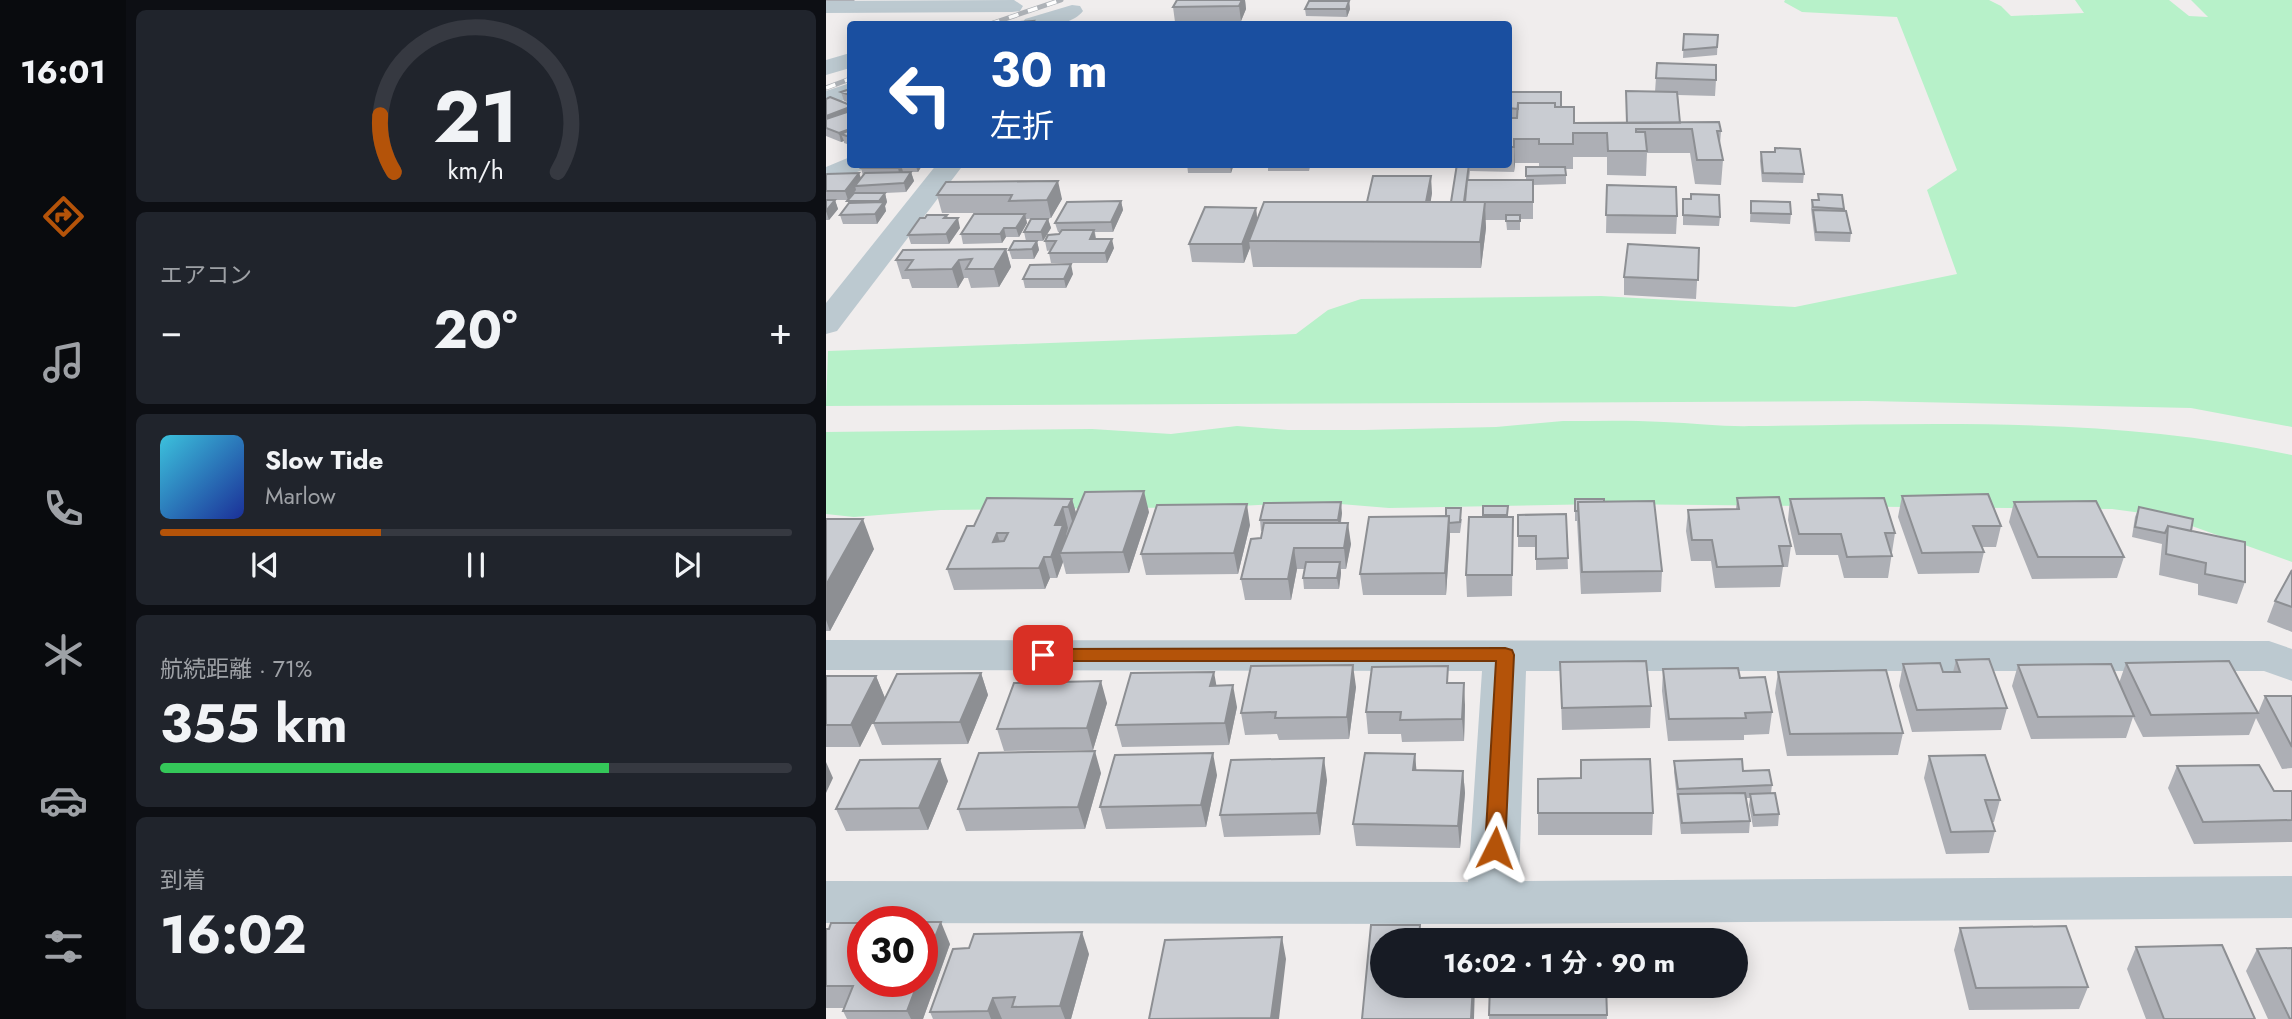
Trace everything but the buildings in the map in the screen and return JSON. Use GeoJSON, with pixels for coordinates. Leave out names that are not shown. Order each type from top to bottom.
{"type":"FeatureCollection","features":[{"type":"Feature","properties":{"kind":"street"},"geometry":{"type":"LineString","coordinates":[[826,7],[1021,3]]}},
{"type":"Feature","properties":{"kind":"street"},"geometry":{"type":"LineString","coordinates":[[966,21],[1021,3]]}},
{"type":"Feature","properties":{"kind":"street"},"geometry":{"type":"LineString","coordinates":[[1042,21],[1071,12]]}},
{"type":"Feature","properties":{"kind":"street"},"geometry":{"type":"LineString","coordinates":[[826,68],[847,61]]}},
{"type":"Feature","properties":{"kind":"street"},"geometry":{"type":"LineString","coordinates":[[826,99],[847,91]]}},
{"type":"Feature","properties":{"kind":"street"},"geometry":{"type":"LineString","coordinates":[[826,177],[847,167]]}},
{"type":"Feature","properties":{"kind":"street"},"geometry":{"type":"LineString","coordinates":[[826,324],[836,300],[948,168]]}},
{"type":"Feature","properties":{"kind":"street"},"geometry":{"type":"LineString","coordinates":[[826,655],[2269,656],[2292,666]]}},
{"type":"Feature","properties":{"kind":"street"},"geometry":{"type":"LineString","coordinates":[[1492,903],[1505,655]]}},
{"type":"Feature","properties":{"kind":"street"},"geometry":{"type":"LineString","coordinates":[[826,902],[1492,903],[2292,897]]}},
{"type":"Feature","properties":{"kind":"green space"},"geometry":{"type":"Polygon","coordinates":[[[1989,0],[2001,6],[2011,16],[2084,13],[2075,0],[2169,0],[2189,16],[2208,17],[2191,0],[2292,0],[2292,427],[2191,408],[1867,401],[826,406],[828,351],[1296,334],[1328,310],[1361,299],[1601,296],[1795,307],[1957,274],[1927,190],[1957,170],[1897,17],[1802,12],[1784,2],[1989,0]]]}},
{"type":"Feature","properties":{"kind":"green space"},"geometry":{"type":"Polygon","coordinates":[[[1563,421],[1639,421],[1743,426],[2024,425],[2091,428],[2225,442],[2292,455],[2292,562],[2164,516],[2112,509],[1603,504],[1389,508],[1316,502],[1221,507],[941,510],[854,517],[826,514],[826,432],[1092,429],[1171,434],[1237,426],[1288,430],[1364,430],[1496,427],[1563,421]]]}},
{"type":"Feature","properties":{"kind":"railway"},"geometry":{"type":"LineString","coordinates":[[999,21],[1061,0]]}},
{"type":"Feature","properties":{"kind":"railway"},"geometry":{"type":"LineString","coordinates":[[826,88],[847,80]]}},
{"type":"Feature","properties":{"kind":"route"},"geometry":{"type":"LineString","coordinates":[[1043,655],[1505,655],[1495,848]]}}]}
